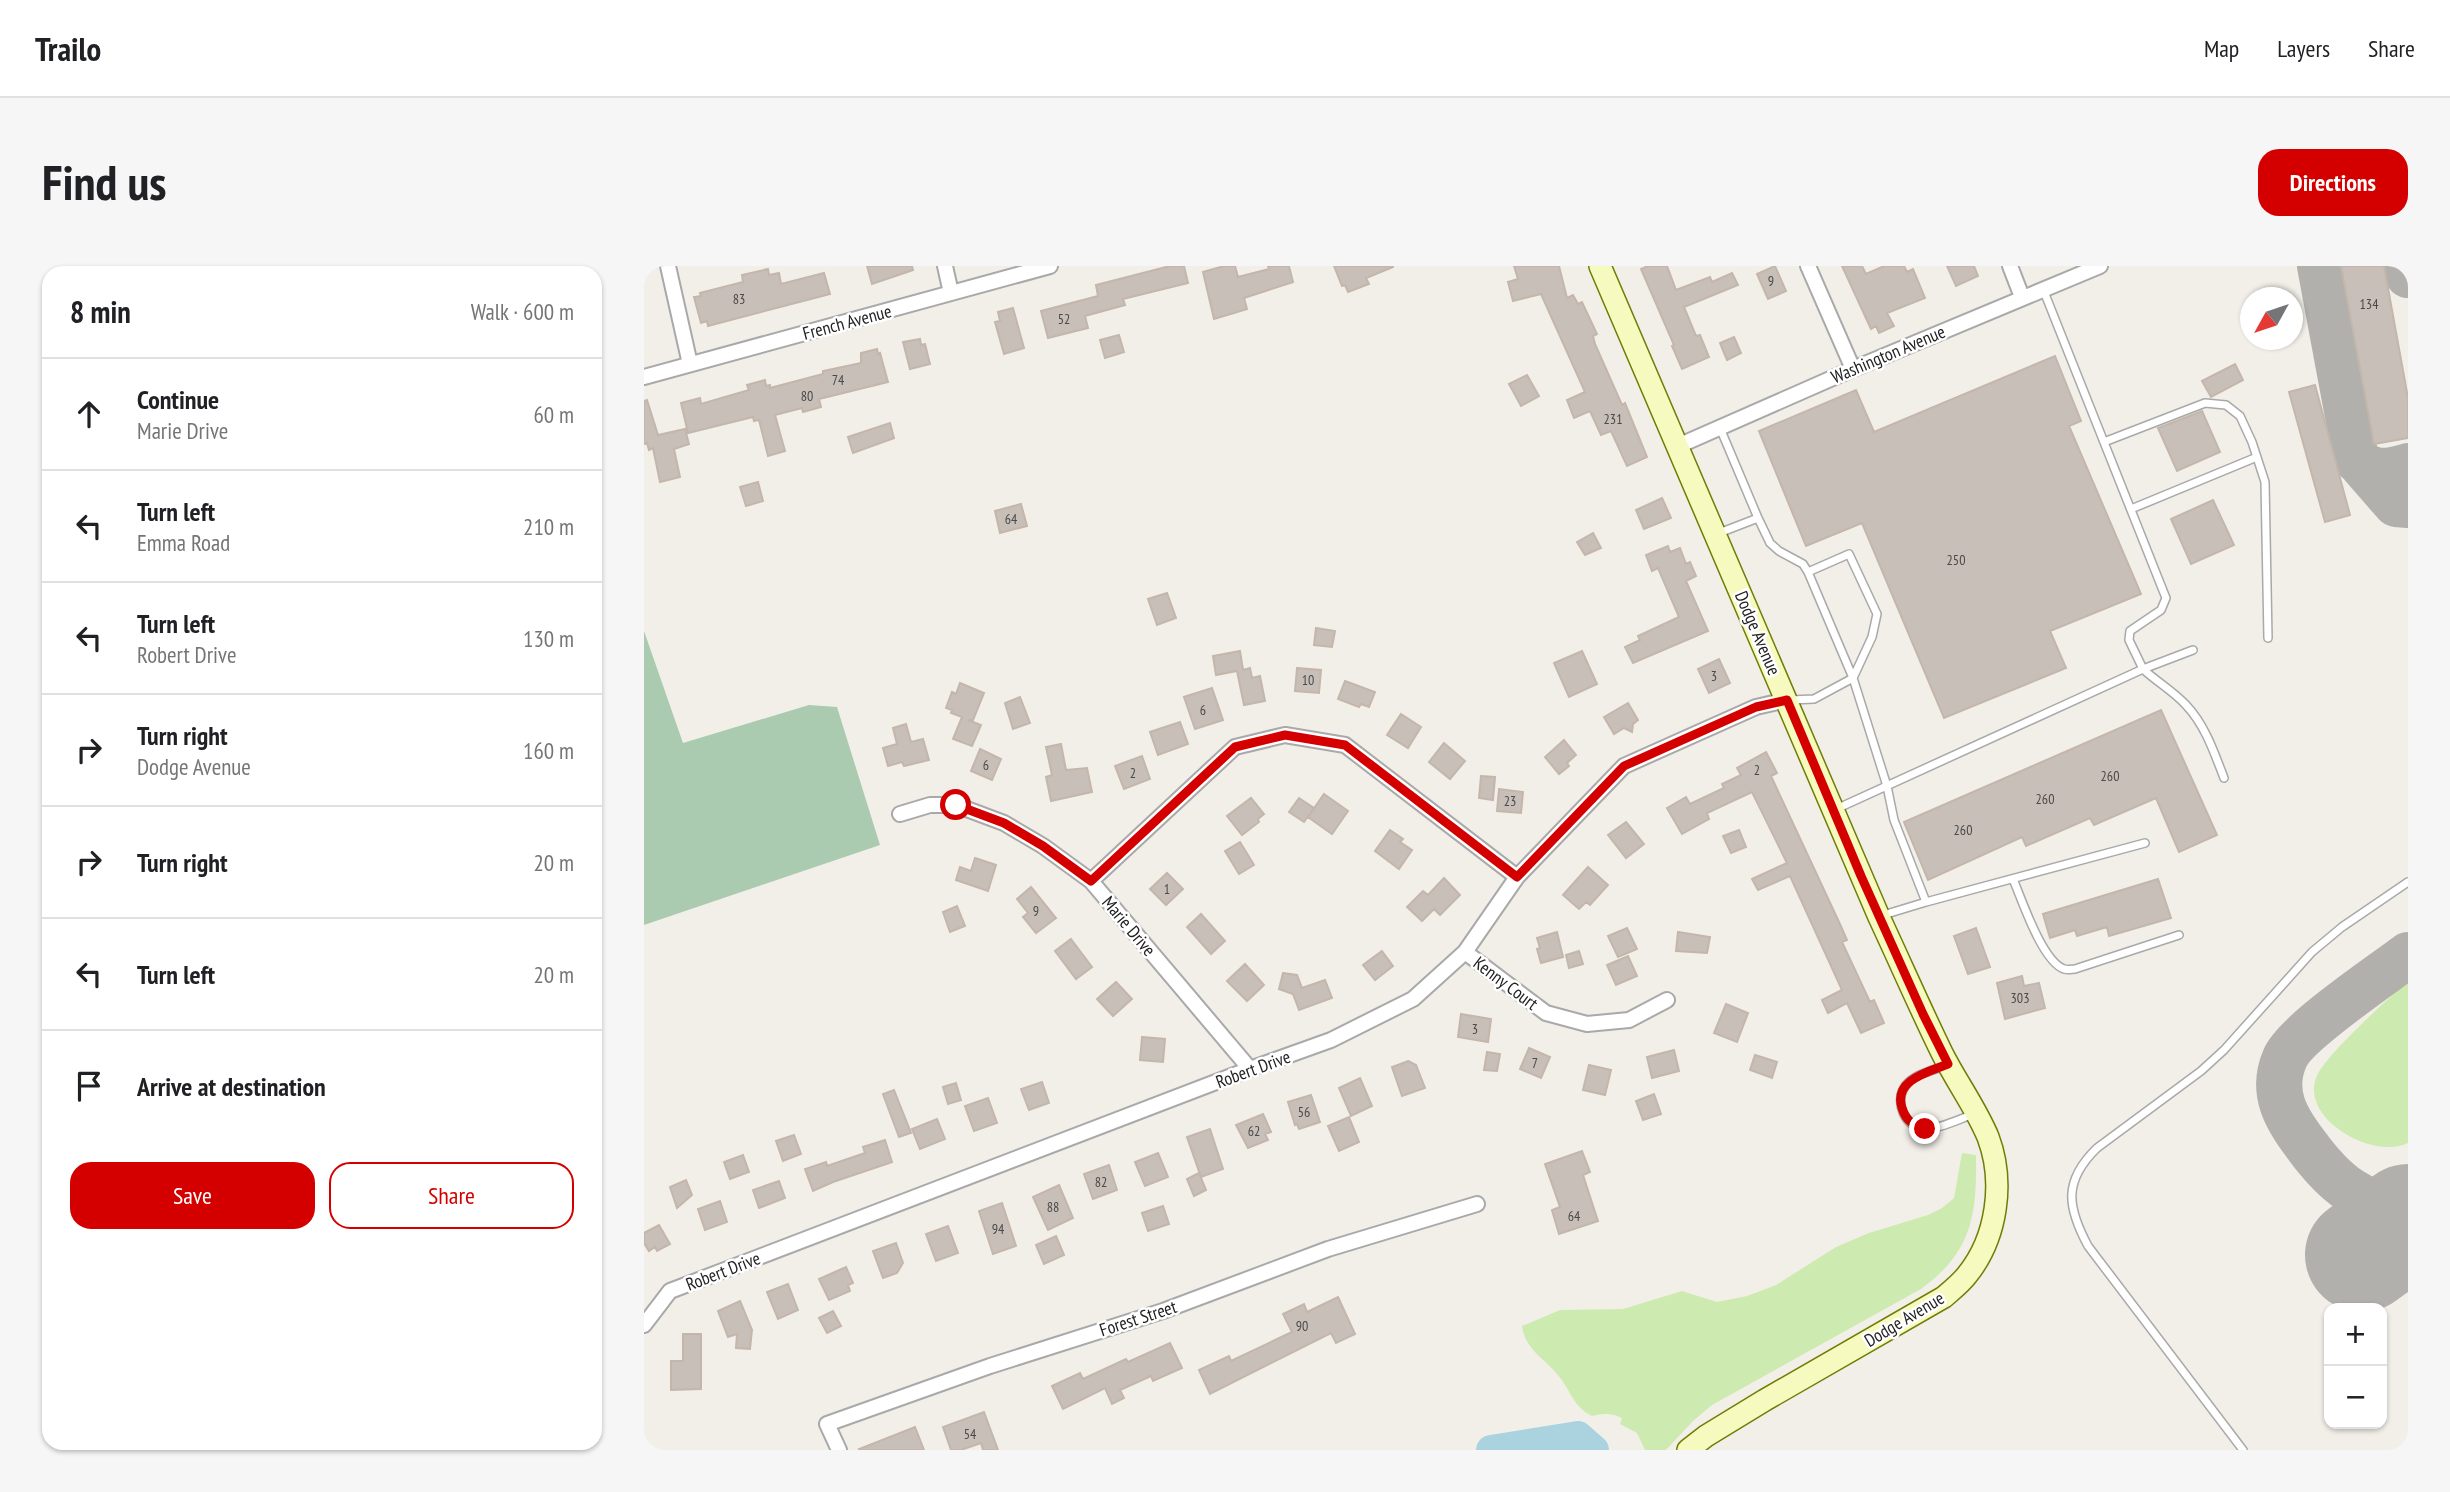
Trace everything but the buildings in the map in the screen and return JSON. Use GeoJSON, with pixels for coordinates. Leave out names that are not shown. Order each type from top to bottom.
{"type":"FeatureCollection","features":[{"type":"Feature","properties":{"kind":"main road","name":"Dodge Avenue"},"geometry":{"type":"LineString","coordinates":[[1600,266],[1879,917],[1991,1148],[1996,1192],[1995,1209],[1985,1245],[1967,1275],[1944,1297],[1765,1400],[1688,1450]]}},
{"type":"Feature","properties":{"kind":"street"},"geometry":{"type":"LineString","coordinates":[[668,266],[691,364]]}},
{"type":"Feature","properties":{"kind":"street"},"geometry":{"type":"LineString","coordinates":[[945,266],[951,293]]}},
{"type":"Feature","properties":{"kind":"street","name":"French Avenue"},"geometry":{"type":"LineString","coordinates":[[644,377],[1050,266]]}},
{"type":"Feature","properties":{"kind":"street"},"geometry":{"type":"LineString","coordinates":[[1808,266],[1853,369]]}},
{"type":"Feature","properties":{"kind":"street"},"geometry":{"type":"LineString","coordinates":[[2010,266],[2022,297]]}},
{"type":"Feature","properties":{"kind":"street","name":"Washington Avenue"},"geometry":{"type":"LineString","coordinates":[[1678,446],[1853,369],[2100,266]]}},
{"type":"Feature","properties":{"kind":"street","name":"Robert Drive"},"geometry":{"type":"LineString","coordinates":[[644,1325],[670,1291],[1250,1069],[1331,1041],[1413,999],[1465,952],[1517,877],[1624,766],[1756,707],[1787,700]]}},
{"type":"Feature","properties":{"kind":"street"},"geometry":{"type":"LineString","coordinates":[[1091,881],[1235,747],[1285,735],[1345,745],[1517,877]]}},
{"type":"Feature","properties":{"kind":"street","name":"Marie Drive"},"geometry":{"type":"LineString","coordinates":[[900,814],[930,805],[956,805],[1004,823],[1043,846],[1091,881],[1250,1069]]}},
{"type":"Feature","properties":{"kind":"street","name":"Kenny Court"},"geometry":{"type":"LineString","coordinates":[[1465,952],[1546,1013],[1587,1024],[1629,1020],[1667,1000]]}},
{"type":"Feature","properties":{"kind":"street","name":"Forest Street"},"geometry":{"type":"LineString","coordinates":[[839,1450],[827,1424],[990,1366],[1163,1311],[1328,1249],[1476,1204]]}},
{"type":"Feature","properties":{"kind":"lane"},"geometry":{"type":"LineString","coordinates":[[2043,289],[2166,598],[2161,610],[2130,631],[2129,640],[2143,669],[2185,704],[2202,725],[2224,778]]}},
{"type":"Feature","properties":{"kind":"lane"},"geometry":{"type":"LineString","coordinates":[[2104,442],[2206,403],[2226,405],[2240,416],[2264,482],[2268,638]]}},
{"type":"Feature","properties":{"kind":"lane"},"geometry":{"type":"LineString","coordinates":[[1720,428],[1770,543],[1803,564],[1808,572],[1853,678],[1894,820],[1926,902]]}},
{"type":"Feature","properties":{"kind":"lane"},"geometry":{"type":"LineString","coordinates":[[2131,509],[2257,457]]}},
{"type":"Feature","properties":{"kind":"lane"},"geometry":{"type":"LineString","coordinates":[[1716,534],[1759,518]]}},
{"type":"Feature","properties":{"kind":"lane"},"geometry":{"type":"LineString","coordinates":[[1787,700],[1814,699],[1853,678],[1872,637],[1877,614],[1849,554],[1808,572]]}},
{"type":"Feature","properties":{"kind":"lane"},"geometry":{"type":"LineString","coordinates":[[1834,811],[2143,669],[2193,650]]}},
{"type":"Feature","properties":{"kind":"lane"},"geometry":{"type":"LineString","coordinates":[[1879,917],[2145,843]]}},
{"type":"Feature","properties":{"kind":"lane"},"geometry":{"type":"LineString","coordinates":[[2012,879],[2039,940],[2053,960],[2063,968],[2075,970],[2179,935]]}},
{"type":"Feature","properties":{"kind":"lane"},"geometry":{"type":"LineString","coordinates":[[2243,1450],[2088,1246],[2074,1215],[2071,1199],[2075,1174],[2084,1160],[2097,1148],[2201,1071],[2224,1050],[2312,952],[2342,927],[2408,881]]}},
{"type":"Feature","properties":{"kind":"lane"},"geometry":{"type":"LineString","coordinates":[[1948,1064],[1915,1077],[1905,1086],[1899,1100],[1904,1115],[1911,1124],[1925,1129],[1976,1114]]}},
{"type":"Feature","properties":{"kind":"green space"},"geometry":{"type":"Polygon","coordinates":[[[644,631],[683,743],[809,705],[837,707],[880,845],[644,925],[644,631]]]}},
{"type":"Feature","properties":{"kind":"green space"},"geometry":{"type":"Polygon","coordinates":[[[2408,981],[2408,1143],[2394,1147],[2377,1146],[2344,1133],[2330,1122],[2319,1108],[2314,1094],[2316,1078],[2321,1068],[2343,1043],[2408,981]]]}},
{"type":"Feature","properties":{"kind":"green space"},"geometry":{"type":"Polygon","coordinates":[[[1962,1153],[1976,1155],[1972,1214],[1961,1246],[1938,1275],[1921,1289],[1712,1405],[1666,1450],[1645,1450],[1637,1433],[1620,1424],[1622,1418],[1607,1414],[1592,1416],[1581,1409],[1556,1372],[1532,1349],[1524,1335],[1522,1326],[1560,1310],[1623,1309],[1682,1291],[1717,1302],[1747,1296],[1776,1285],[1836,1247],[1942,1208],[1954,1198],[1962,1153]]]}},
{"type":"Feature","properties":{"kind":"waterway"},"geometry":{"type":"LineString","coordinates":[[1491,1450],[1578,1436],[1594,1450]]}},
{"type":"Feature","properties":{"kind":"taxiway"},"geometry":{"type":"LineString","coordinates":[[2320,266],[2356,459],[2368,468],[2380,471],[2408,466]]}},
{"type":"Feature","properties":{"kind":"taxiway"},"geometry":{"type":"LineString","coordinates":[[2406,266],[2408,275]]}},
{"type":"Feature","properties":{"kind":"taxiway"},"geometry":{"type":"LineString","coordinates":[[2362,465],[2396,504],[2408,505]]}},
{"type":"Feature","properties":{"kind":"taxiway"},"geometry":{"type":"LineString","coordinates":[[2408,955],[2305,1034],[2285,1058],[2279,1082],[2282,1105],[2293,1126],[2317,1159],[2338,1181],[2377,1203],[2408,1205]]}},
{"type":"Feature","properties":{"kind":"runway"},"geometry":{"type":"LineString","coordinates":[[2362,1255],[2408,1221]]}},
{"type":"Feature","properties":{"kind":"route"},"geometry":{"type":"LineString","coordinates":[[956,805],[1004,823],[1043,846],[1091,881],[1235,747],[1285,735],[1345,745],[1517,877],[1624,766],[1756,707],[1787,700],[1861,876],[1948,1064],[1915,1077],[1905,1086],[1899,1100],[1904,1115],[1911,1124],[1925,1129]]}}]}
